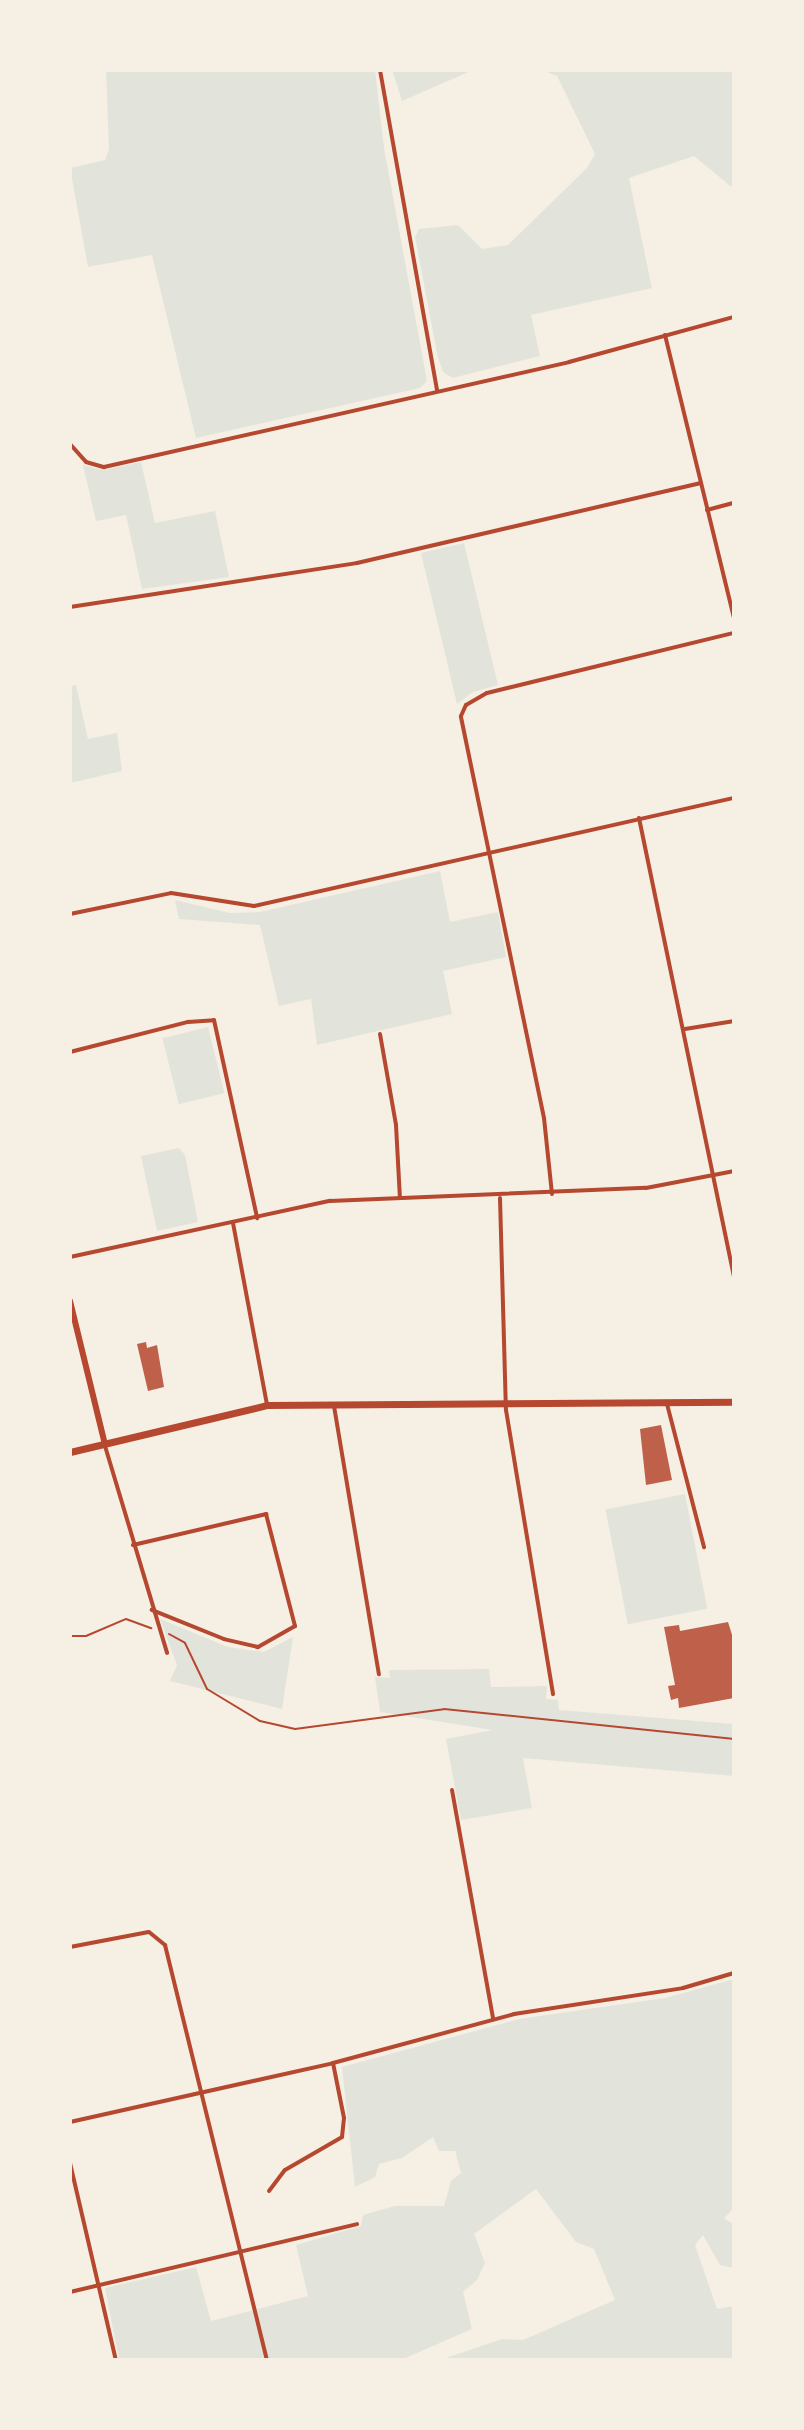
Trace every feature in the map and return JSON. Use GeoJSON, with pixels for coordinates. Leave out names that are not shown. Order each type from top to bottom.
{"type":"FeatureCollection","features":[{"type":"Feature","properties":{"kind":"main road"},"geometry":{"type":"LineString","coordinates":[[70,1452],[267,1405],[505,1401],[734,1402]]}},
{"type":"Feature","properties":{"kind":"street"},"geometry":{"type":"LineString","coordinates":[[380,70],[437,391]]}},
{"type":"Feature","properties":{"kind":"street"},"geometry":{"type":"LineString","coordinates":[[70,444],[86,462],[104,467],[437,391],[734,317]]}},
{"type":"Feature","properties":{"kind":"street"},"geometry":{"type":"LineString","coordinates":[[665,335],[734,617]]}},
{"type":"Feature","properties":{"kind":"street"},"geometry":{"type":"LineString","coordinates":[[70,607],[357,563],[700,483]]}},
{"type":"Feature","properties":{"kind":"street"},"geometry":{"type":"LineString","coordinates":[[707,510],[734,503]]}},
{"type":"Feature","properties":{"kind":"street"},"geometry":{"type":"LineString","coordinates":[[552,1194],[544,1118],[461,716],[474,698],[734,633]]}},
{"type":"Feature","properties":{"kind":"street"},"geometry":{"type":"LineString","coordinates":[[70,914],[171,893],[254,906],[734,798]]}},
{"type":"Feature","properties":{"kind":"street"},"geometry":{"type":"LineString","coordinates":[[639,818],[734,1278]]}},
{"type":"Feature","properties":{"kind":"street"},"geometry":{"type":"LineString","coordinates":[[70,1052],[188,1022],[214,1020],[257,1218]]}},
{"type":"Feature","properties":{"kind":"street"},"geometry":{"type":"LineString","coordinates":[[685,1029],[734,1021]]}},
{"type":"Feature","properties":{"kind":"street"},"geometry":{"type":"LineString","coordinates":[[380,1034],[396,1125],[400,1198]]}},
{"type":"Feature","properties":{"kind":"street"},"geometry":{"type":"LineString","coordinates":[[70,1257],[330,1201],[500,1198],[646,1188],[734,1171]]}},
{"type":"Feature","properties":{"kind":"street"},"geometry":{"type":"LineString","coordinates":[[500,1198],[505,1401],[553,1694]]}},
{"type":"Feature","properties":{"kind":"street"},"geometry":{"type":"LineString","coordinates":[[233,1223],[267,1405]]}},
{"type":"Feature","properties":{"kind":"street"},"geometry":{"type":"LineString","coordinates":[[70,1301],[105,1446],[167,1653]]}},
{"type":"Feature","properties":{"kind":"street"},"geometry":{"type":"LineString","coordinates":[[666,1402],[704,1547]]}},
{"type":"Feature","properties":{"kind":"street"},"geometry":{"type":"LineString","coordinates":[[334,1403],[379,1674]]}},
{"type":"Feature","properties":{"kind":"street"},"geometry":{"type":"LineString","coordinates":[[133,1545],[266,1514],[295,1626],[258,1647],[224,1639],[152,1610]]}},
{"type":"Feature","properties":{"kind":"street"},"geometry":{"type":"LineString","coordinates":[[452,1790],[493,2019]]}},
{"type":"Feature","properties":{"kind":"street"},"geometry":{"type":"LineString","coordinates":[[70,1947],[154,1932],[165,1945],[267,2360]]}},
{"type":"Feature","properties":{"kind":"street"},"geometry":{"type":"LineString","coordinates":[[70,2122],[333,2063],[493,2019],[683,1988],[734,1973]]}},
{"type":"Feature","properties":{"kind":"street"},"geometry":{"type":"LineString","coordinates":[[269,2191],[285,2170],[342,2137],[344,2118],[333,2063]]}},
{"type":"Feature","properties":{"kind":"street"},"geometry":{"type":"LineString","coordinates":[[70,2163],[116,2360]]}},
{"type":"Feature","properties":{"kind":"street"},"geometry":{"type":"LineString","coordinates":[[70,2292],[242,2255],[357,2224]]}},
{"type":"Feature","properties":{"kind":"path"},"geometry":{"type":"LineString","coordinates":[[70,1636],[86,1636],[126,1619],[159,1631],[185,1643],[207,1689],[260,1721],[295,1729],[444,1709],[734,1739]]}},
{"type":"Feature","properties":{"kind":"shaded area"},"geometry":{"type":"Polygon","coordinates":[[[106,70],[375,70],[384,148],[427,381],[420,388],[196,438],[152,255],[88,267],[70,168],[105,160],[109,149],[106,70]]]}},
{"type":"Feature","properties":{"kind":"shaded area"},"geometry":{"type":"Polygon","coordinates":[[[392,70],[473,70],[402,101],[392,70]]]}},
{"type":"Feature","properties":{"kind":"shaded area"},"geometry":{"type":"Polygon","coordinates":[[[542,70],[734,70],[734,189],[694,156],[629,178],[652,288],[531,315],[540,356],[453,378],[443,372],[438,358],[415,237],[419,229],[458,225],[482,249],[508,245],[587,168],[595,154],[557,76],[542,70]]]}},
{"type":"Feature","properties":{"kind":"shaded area"},"geometry":{"type":"Polygon","coordinates":[[[141,462],[155,523],[215,511],[229,577],[142,589],[126,515],[96,521],[83,465],[103,470],[141,462]]]}},
{"type":"Feature","properties":{"kind":"shaded area"},"geometry":{"type":"Polygon","coordinates":[[[464,543],[498,685],[473,692],[457,704],[421,553],[464,543]]]}},
{"type":"Feature","properties":{"kind":"shaded area"},"geometry":{"type":"Polygon","coordinates":[[[76,685],[88,739],[117,733],[122,771],[70,783],[70,686],[76,685]]]}},
{"type":"Feature","properties":{"kind":"shaded area"},"geometry":{"type":"Polygon","coordinates":[[[440,871],[450,922],[498,912],[506,957],[443,971],[452,1014],[317,1045],[311,999],[279,1006],[260,925],[179,919],[175,900],[230,913],[260,912],[440,871]]]}},
{"type":"Feature","properties":{"kind":"shaded area"},"geometry":{"type":"Polygon","coordinates":[[[208,1027],[224,1093],[179,1104],[162,1038],[208,1027]]]}},
{"type":"Feature","properties":{"kind":"shaded area"},"geometry":{"type":"Polygon","coordinates":[[[179,1148],[185,1155],[198,1222],[157,1231],[141,1156],[179,1148]]]}},
{"type":"Feature","properties":{"kind":"shaded area"},"geometry":{"type":"Polygon","coordinates":[[[685,1494],[707,1609],[628,1624],[605,1509],[685,1494]]]}},
{"type":"Feature","properties":{"kind":"shaded area"},"geometry":{"type":"Polygon","coordinates":[[[160,1619],[228,1647],[264,1652],[293,1637],[282,1709],[170,1681],[177,1665],[160,1619]]]}},
{"type":"Feature","properties":{"kind":"shaded area"},"geometry":{"type":"Polygon","coordinates":[[[489,1669],[491,1687],[547,1686],[546,1699],[558,1700],[559,1710],[734,1724],[734,1776],[523,1758],[532,1808],[461,1820],[446,1739],[492,1730],[380,1712],[375,1677],[390,1678],[389,1670],[489,1669]]]}},
{"type":"Feature","properties":{"kind":"shaded area"},"geometry":{"type":"Polygon","coordinates":[[[734,1979],[734,2208],[724,2218],[734,2225],[734,2268],[720,2265],[703,2235],[695,2245],[717,2309],[734,2306],[734,2360],[440,2360],[502,2339],[523,2340],[615,2300],[594,2249],[576,2242],[536,2189],[474,2234],[485,2263],[477,2280],[463,2292],[472,2329],[401,2360],[119,2360],[105,2288],[196,2267],[211,2321],[308,2296],[296,2245],[361,2226],[363,2215],[395,2206],[444,2206],[451,2181],[461,2173],[455,2151],[439,2151],[433,2137],[402,2158],[379,2164],[375,2177],[355,2187],[342,2067],[519,2019],[665,1998],[734,1979]]]}},
{"type":"Feature","properties":{"kind":"building"},"geometry":{"type":"Polygon","coordinates":[[[146,1342],[147,1348],[157,1345],[164,1387],[148,1391],[137,1344],[146,1342]]]}},
{"type":"Feature","properties":{"kind":"building"},"geometry":{"type":"Polygon","coordinates":[[[661,1425],[672,1480],[646,1485],[640,1429],[661,1425]]]}},
{"type":"Feature","properties":{"kind":"building"},"geometry":{"type":"Polygon","coordinates":[[[728,1622],[734,1641],[734,1698],[679,1708],[678,1698],[671,1700],[668,1686],[675,1685],[664,1627],[679,1625],[680,1631],[728,1622]]]}}]}
